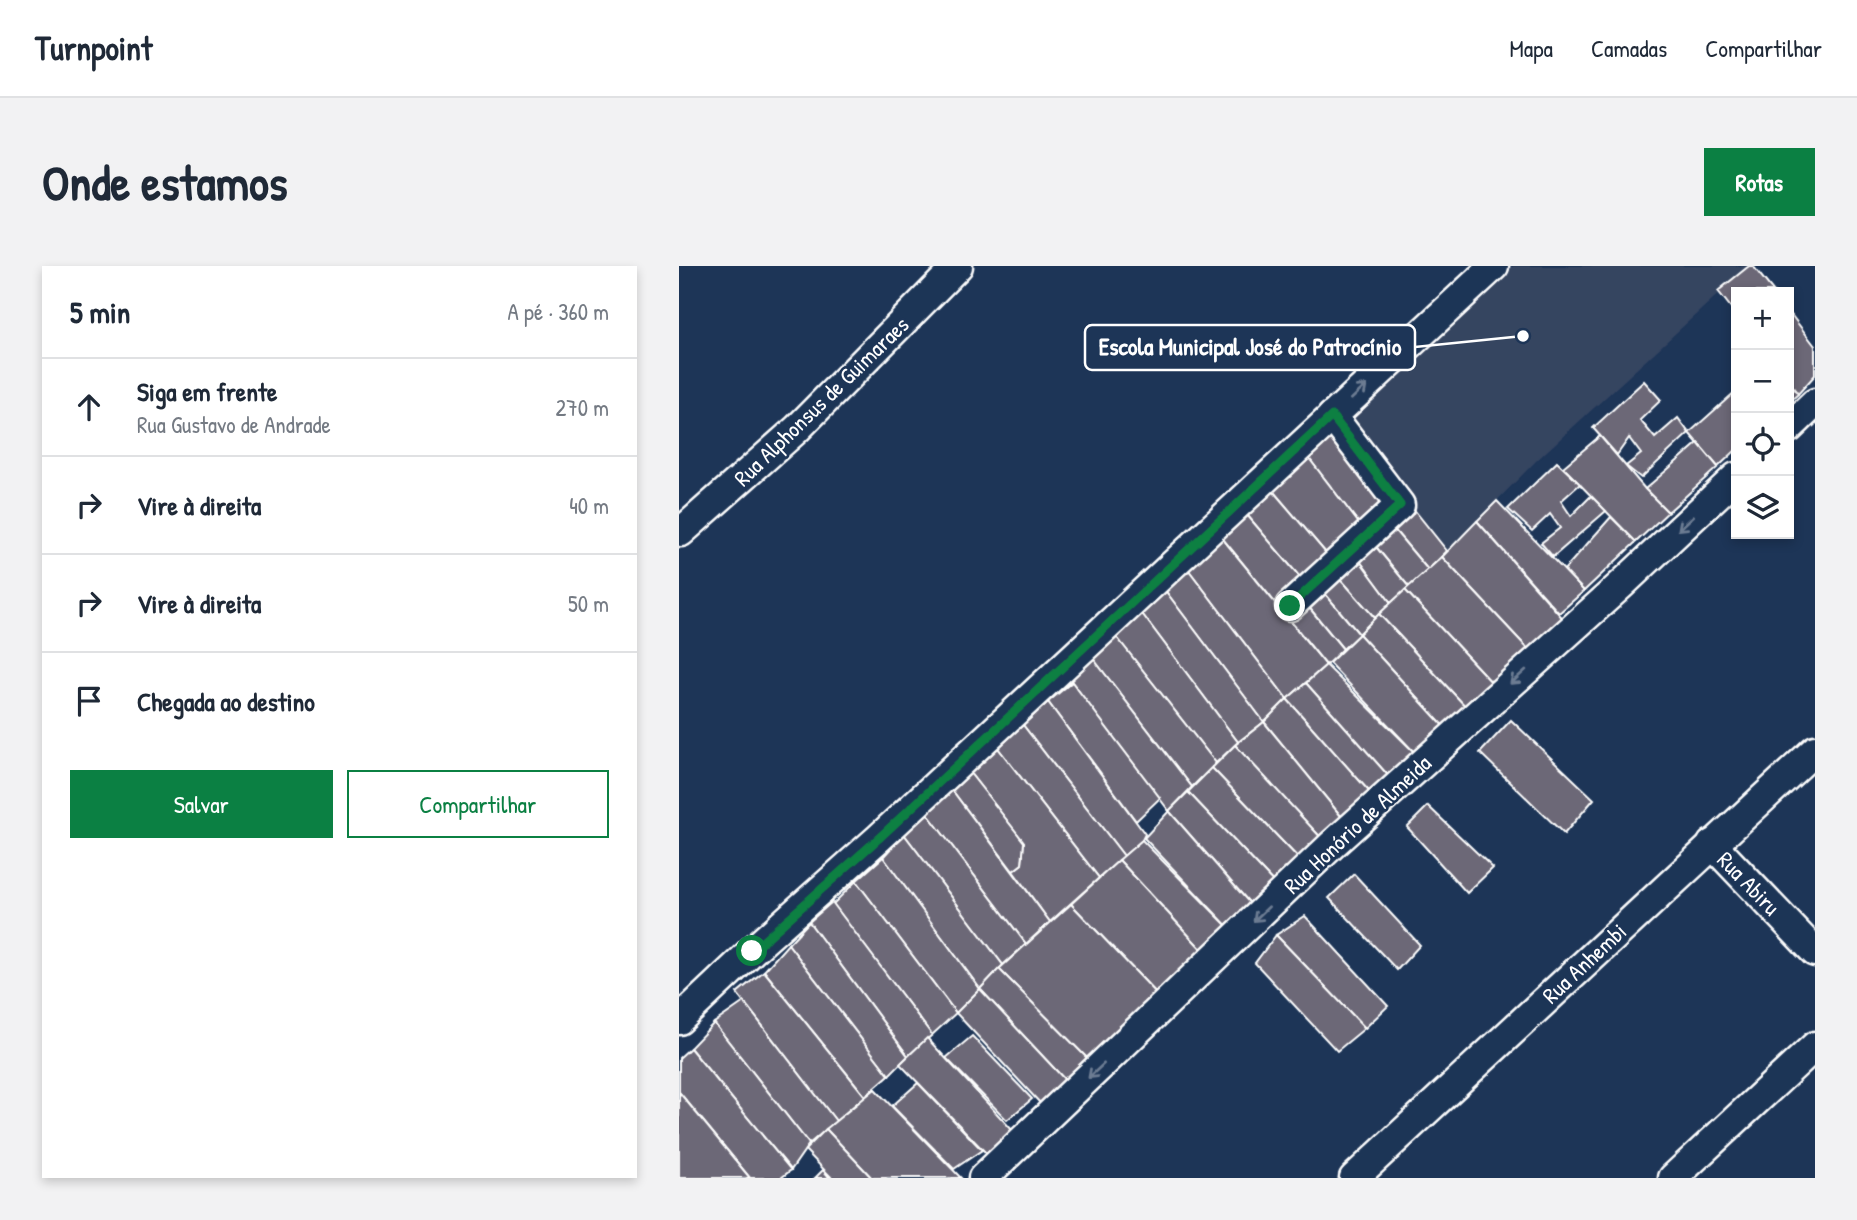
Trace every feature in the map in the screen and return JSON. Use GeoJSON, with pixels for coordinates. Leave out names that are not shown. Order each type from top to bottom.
{"type":"FeatureCollection","features":[{"type":"Feature","properties":{"kind":"street","name":"Rua Alphonsus de Guimaraes"},"geometry":{"type":"LineString","coordinates":[[681,532],[797,429],[958,266]]}},
{"type":"Feature","properties":{"kind":"street"},"geometry":{"type":"LineString","coordinates":[[679,1020],[1494,266]]}},
{"type":"Feature","properties":{"kind":"street"},"geometry":{"type":"LineString","coordinates":[[1794,423],[1815,403]]}},
{"type":"Feature","properties":{"kind":"street"},"geometry":{"type":"LineString","coordinates":[[1290,606],[1400,505],[1332,416]]}},
{"type":"Feature","properties":{"kind":"street","name":"Rua Honório de Almeida"},"geometry":{"type":"LineString","coordinates":[[983,1178],[1333,843],[1731,482]]}},
{"type":"Feature","properties":{"kind":"street","name":"Rua Anhembi"},"geometry":{"type":"LineString","coordinates":[[1354,1178],[1815,750]]}},
{"type":"Feature","properties":{"kind":"street","name":"Rua Abiru"},"geometry":{"type":"LineString","coordinates":[[1712,844],[1815,952]]}},
{"type":"Feature","properties":{"kind":"street"},"geometry":{"type":"LineString","coordinates":[[1674,1178],[1815,1046]]}},
{"type":"Feature","properties":{"kind":"shaded area"},"geometry":{"type":"Polygon","coordinates":[[[1513,266],[1749,266],[1536,461],[1447,551],[1346,423],[1513,266]]]}},
{"type":"Feature","properties":{"kind":"building"},"geometry":{"type":"Polygon","coordinates":[[[1749,266],[1753,266],[1770,287],[1731,287],[1731,308],[1718,291],[1749,266]]]}},
{"type":"Feature","properties":{"kind":"building"},"geometry":{"type":"Polygon","coordinates":[[[1794,319],[1815,346],[1815,375],[1798,394],[1794,389],[1794,319]]]}},
{"type":"Feature","properties":{"kind":"building"},"geometry":{"type":"Polygon","coordinates":[[[1644,381],[1661,400],[1640,420],[1655,438],[1678,418],[1689,433],[1641,478],[1626,466],[1641,454],[1629,438],[1617,455],[1593,428],[1644,381]]]}},
{"type":"Feature","properties":{"kind":"building"},"geometry":{"type":"Polygon","coordinates":[[[1731,395],[1731,455],[1718,467],[1689,433],[1731,395]]]}},
{"type":"Feature","properties":{"kind":"building"},"geometry":{"type":"Polygon","coordinates":[[[1334,435],[1389,505],[1364,530],[1308,457],[1334,435]]]}},
{"type":"Feature","properties":{"kind":"building"},"geometry":{"type":"Polygon","coordinates":[[[1600,436],[1668,512],[1636,542],[1563,467],[1600,436]]]}},
{"type":"Feature","properties":{"kind":"building"},"geometry":{"type":"Polygon","coordinates":[[[1698,443],[1718,467],[1668,512],[1645,489],[1698,443]]]}},
{"type":"Feature","properties":{"kind":"building"},"geometry":{"type":"Polygon","coordinates":[[[1308,457],[1364,530],[1331,559],[1273,491],[1308,457]]]}},
{"type":"Feature","properties":{"kind":"building"},"geometry":{"type":"Polygon","coordinates":[[[1557,462],[1580,484],[1561,501],[1571,516],[1591,496],[1606,511],[1553,557],[1541,543],[1560,528],[1550,514],[1532,531],[1508,509],[1557,462]]]}},
{"type":"Feature","properties":{"kind":"building"},"geometry":{"type":"Polygon","coordinates":[[[1273,491],[1331,559],[1305,583],[1247,515],[1273,491]]]}},
{"type":"Feature","properties":{"kind":"building"},"geometry":{"type":"Polygon","coordinates":[[[1497,501],[1584,591],[1559,613],[1477,521],[1497,501]]]}},
{"type":"Feature","properties":{"kind":"building"},"geometry":{"type":"Polygon","coordinates":[[[1412,507],[1447,551],[1428,570],[1391,526],[1412,507]]]}},
{"type":"Feature","properties":{"kind":"building"},"geometry":{"type":"Polygon","coordinates":[[[1247,515],[1305,583],[1277,605],[1222,538],[1247,515]]]}},
{"type":"Feature","properties":{"kind":"building"},"geometry":{"type":"Polygon","coordinates":[[[1611,517],[1636,542],[1584,591],[1564,570],[1611,517]]]}},
{"type":"Feature","properties":{"kind":"building"},"geometry":{"type":"Polygon","coordinates":[[[1477,521],[1566,622],[1530,651],[1442,557],[1477,521]]]}},
{"type":"Feature","properties":{"kind":"building"},"geometry":{"type":"Polygon","coordinates":[[[1391,526],[1428,570],[1409,587],[1372,542],[1391,526]]]}},
{"type":"Feature","properties":{"kind":"building"},"geometry":{"type":"Polygon","coordinates":[[[1222,538],[1326,665],[1287,699],[1188,569],[1222,538]]]}},
{"type":"Feature","properties":{"kind":"building"},"geometry":{"type":"Polygon","coordinates":[[[1372,542],[1409,587],[1391,603],[1357,557],[1372,542]]]}},
{"type":"Feature","properties":{"kind":"building"},"geometry":{"type":"Polygon","coordinates":[[[1357,557],[1391,603],[1375,618],[1337,575],[1357,557]]]}},
{"type":"Feature","properties":{"kind":"building"},"geometry":{"type":"Polygon","coordinates":[[[1442,557],[1530,651],[1493,684],[1405,590],[1442,557]]]}},
{"type":"Feature","properties":{"kind":"building"},"geometry":{"type":"Polygon","coordinates":[[[1188,569],[1287,699],[1264,722],[1164,589],[1188,569]]]}},
{"type":"Feature","properties":{"kind":"building"},"geometry":{"type":"Polygon","coordinates":[[[1337,575],[1375,618],[1359,634],[1321,589],[1337,575]]]}},
{"type":"Feature","properties":{"kind":"building"},"geometry":{"type":"Polygon","coordinates":[[[1164,589],[1264,722],[1238,742],[1140,611],[1164,589]]]}},
{"type":"Feature","properties":{"kind":"building"},"geometry":{"type":"Polygon","coordinates":[[[1321,589],[1359,634],[1343,649],[1307,605],[1321,589]]]}},
{"type":"Feature","properties":{"kind":"building"},"geometry":{"type":"Polygon","coordinates":[[[1405,590],[1493,684],[1467,708],[1379,614],[1405,590]]]}},
{"type":"Feature","properties":{"kind":"building"},"geometry":{"type":"Polygon","coordinates":[[[1307,605],[1343,649],[1326,665],[1289,619],[1307,605]]]}},
{"type":"Feature","properties":{"kind":"building"},"geometry":{"type":"Polygon","coordinates":[[[1140,611],[1238,742],[1216,763],[1115,635],[1140,611]]]}},
{"type":"Feature","properties":{"kind":"building"},"geometry":{"type":"Polygon","coordinates":[[[1379,614],[1467,708],[1446,729],[1359,634],[1379,614]]]}},
{"type":"Feature","properties":{"kind":"building"},"geometry":{"type":"Polygon","coordinates":[[[1359,634],[1446,729],[1418,756],[1329,663],[1359,634]]]}},
{"type":"Feature","properties":{"kind":"building"},"geometry":{"type":"Polygon","coordinates":[[[1115,635],[1216,763],[1192,787],[1092,657],[1115,635]]]}},
{"type":"Feature","properties":{"kind":"building"},"geometry":{"type":"Polygon","coordinates":[[[1092,657],[1192,787],[1169,811],[1069,678],[1092,657]]]}},
{"type":"Feature","properties":{"kind":"building"},"geometry":{"type":"Polygon","coordinates":[[[1326,665],[1418,756],[1393,781],[1306,683],[1326,665]]]}},
{"type":"Feature","properties":{"kind":"building"},"geometry":{"type":"Polygon","coordinates":[[[1072,682],[1160,798],[1136,821],[1048,702],[1072,682]]]}},
{"type":"Feature","properties":{"kind":"building"},"geometry":{"type":"Polygon","coordinates":[[[1306,683],[1393,781],[1374,797],[1287,699],[1306,683]]]}},
{"type":"Feature","properties":{"kind":"building"},"geometry":{"type":"Polygon","coordinates":[[[1287,699],[1374,797],[1345,821],[1264,722],[1287,699]]]}},
{"type":"Feature","properties":{"kind":"building"},"geometry":{"type":"Polygon","coordinates":[[[1048,702],[1145,834],[1124,856],[1023,725],[1048,702]]]}},
{"type":"Feature","properties":{"kind":"building"},"geometry":{"type":"Polygon","coordinates":[[[1511,720],[1594,799],[1564,834],[1480,753],[1511,720]]]}},
{"type":"Feature","properties":{"kind":"building"},"geometry":{"type":"Polygon","coordinates":[[[1264,722],[1345,821],[1325,842],[1235,745],[1264,722]]]}},
{"type":"Feature","properties":{"kind":"building"},"geometry":{"type":"Polygon","coordinates":[[[1023,725],[1124,856],[1099,878],[998,748],[1023,725]]]}},
{"type":"Feature","properties":{"kind":"building"},"geometry":{"type":"Polygon","coordinates":[[[1235,745],[1325,842],[1303,863],[1212,768],[1235,745]]]}},
{"type":"Feature","properties":{"kind":"building"},"geometry":{"type":"Polygon","coordinates":[[[998,748],[1099,878],[1050,922],[1013,871],[1022,864],[1024,842],[969,772],[998,748]]]}},
{"type":"Feature","properties":{"kind":"building"},"geometry":{"type":"Polygon","coordinates":[[[1212,768],[1303,863],[1277,886],[1188,792],[1212,768]]]}},
{"type":"Feature","properties":{"kind":"building"},"geometry":{"type":"Polygon","coordinates":[[[969,772],[1024,842],[1022,864],[1013,871],[952,790],[969,772]]]}},
{"type":"Feature","properties":{"kind":"building"},"geometry":{"type":"Polygon","coordinates":[[[952,790],[1050,922],[1026,944],[927,813],[952,790]]]}},
{"type":"Feature","properties":{"kind":"building"},"geometry":{"type":"Polygon","coordinates":[[[1188,792],[1277,886],[1253,907],[1169,811],[1188,792]]]}},
{"type":"Feature","properties":{"kind":"building"},"geometry":{"type":"Polygon","coordinates":[[[1428,806],[1493,868],[1467,893],[1407,827],[1428,806]]]}},
{"type":"Feature","properties":{"kind":"building"},"geometry":{"type":"Polygon","coordinates":[[[1169,811],[1253,907],[1231,930],[1144,838],[1169,811]]]}},
{"type":"Feature","properties":{"kind":"building"},"geometry":{"type":"Polygon","coordinates":[[[927,813],[1026,944],[1003,965],[904,834],[927,813]]]}},
{"type":"Feature","properties":{"kind":"building"},"geometry":{"type":"Polygon","coordinates":[[[904,834],[1003,965],[980,989],[883,857],[904,834]]]}},
{"type":"Feature","properties":{"kind":"building"},"geometry":{"type":"Polygon","coordinates":[[[1142,840],[1231,930],[1205,953],[1119,860],[1142,840]]]}},
{"type":"Feature","properties":{"kind":"building"},"geometry":{"type":"Polygon","coordinates":[[[883,857],[980,989],[956,1013],[856,881],[883,857]]]}},
{"type":"Feature","properties":{"kind":"building"},"geometry":{"type":"Polygon","coordinates":[[[1119,860],[1205,953],[1158,995],[1071,904],[1119,860]]]}},
{"type":"Feature","properties":{"kind":"building"},"geometry":{"type":"Polygon","coordinates":[[[1354,874],[1420,945],[1397,970],[1329,898],[1354,874]]]}},
{"type":"Feature","properties":{"kind":"building"},"geometry":{"type":"Polygon","coordinates":[[[856,881],[956,1013],[932,1035],[833,904],[856,881]]]}},
{"type":"Feature","properties":{"kind":"building"},"geometry":{"type":"Polygon","coordinates":[[[832,902],[932,1035],[908,1056],[809,922],[832,902]]]}},
{"type":"Feature","properties":{"kind":"building"},"geometry":{"type":"Polygon","coordinates":[[[1071,904],[1158,995],[1089,1060],[999,969],[1071,904]]]}},
{"type":"Feature","properties":{"kind":"building"},"geometry":{"type":"Polygon","coordinates":[[[1305,916],[1388,1006],[1365,1028],[1276,935],[1305,916]]]}},
{"type":"Feature","properties":{"kind":"building"},"geometry":{"type":"Polygon","coordinates":[[[809,922],[908,1056],[889,1075],[788,944],[809,922]]]}},
{"type":"Feature","properties":{"kind":"building"},"geometry":{"type":"Polygon","coordinates":[[[1276,935],[1365,1028],[1337,1051],[1255,963],[1276,935]]]}},
{"type":"Feature","properties":{"kind":"building"},"geometry":{"type":"Polygon","coordinates":[[[788,944],[889,1075],[865,1096],[764,971],[788,944]]]}},
{"type":"Feature","properties":{"kind":"building"},"geometry":{"type":"Polygon","coordinates":[[[999,969],[1089,1060],[1066,1081],[980,989],[999,969]]]}},
{"type":"Feature","properties":{"kind":"building"},"geometry":{"type":"Polygon","coordinates":[[[764,971],[865,1096],[836,1121],[737,993],[764,971]]]}},
{"type":"Feature","properties":{"kind":"building"},"geometry":{"type":"Polygon","coordinates":[[[980,989],[1066,1081],[1041,1104],[956,1013],[980,989]]]}},
{"type":"Feature","properties":{"kind":"building"},"geometry":{"type":"Polygon","coordinates":[[[744,1002],[836,1121],[809,1144],[714,1023],[744,1002]]]}},
{"type":"Feature","properties":{"kind":"building"},"geometry":{"type":"Polygon","coordinates":[[[714,1023],[809,1144],[791,1170],[690,1048],[714,1023]]]}},
{"type":"Feature","properties":{"kind":"building"},"geometry":{"type":"Polygon","coordinates":[[[972,1036],[1032,1099],[1007,1120],[946,1058],[972,1036]]]}},
{"type":"Feature","properties":{"kind":"building"},"geometry":{"type":"Polygon","coordinates":[[[927,1038],[1014,1132],[988,1155],[900,1064],[927,1038]]]}},
{"type":"Feature","properties":{"kind":"building"},"geometry":{"type":"Polygon","coordinates":[[[690,1048],[791,1170],[781,1178],[750,1178],[679,1092],[679,1058],[690,1048]]]}},
{"type":"Feature","properties":{"kind":"building"},"geometry":{"type":"Polygon","coordinates":[[[918,1083],[982,1150],[954,1169],[892,1106],[918,1083]]]}},
{"type":"Feature","properties":{"kind":"building"},"geometry":{"type":"Polygon","coordinates":[[[875,1089],[961,1178],[872,1178],[826,1129],[875,1089]]]}},
{"type":"Feature","properties":{"kind":"building"},"geometry":{"type":"Polygon","coordinates":[[[679,1092],[750,1178],[679,1178],[679,1092]]]}},
{"type":"Feature","properties":{"kind":"building"},"geometry":{"type":"Polygon","coordinates":[[[826,1129],[872,1178],[832,1178],[805,1150],[826,1129]]]}},
{"type":"Feature","properties":{"kind":"building"},"geometry":{"type":"Polygon","coordinates":[[[823,1170],[830,1178],[815,1178],[823,1170]]]}},
{"type":"Feature","properties":{"kind":"place","name":"Escola Municipal José do Patrocínio"},"geometry":{"type":"Point","coordinates":[1523,336]}},
{"type":"Feature","properties":{"kind":"route"},"geometry":{"type":"LineString","coordinates":[[752,951],[879,838],[1332,416],[1400,505],[1290,606]]}}]}
